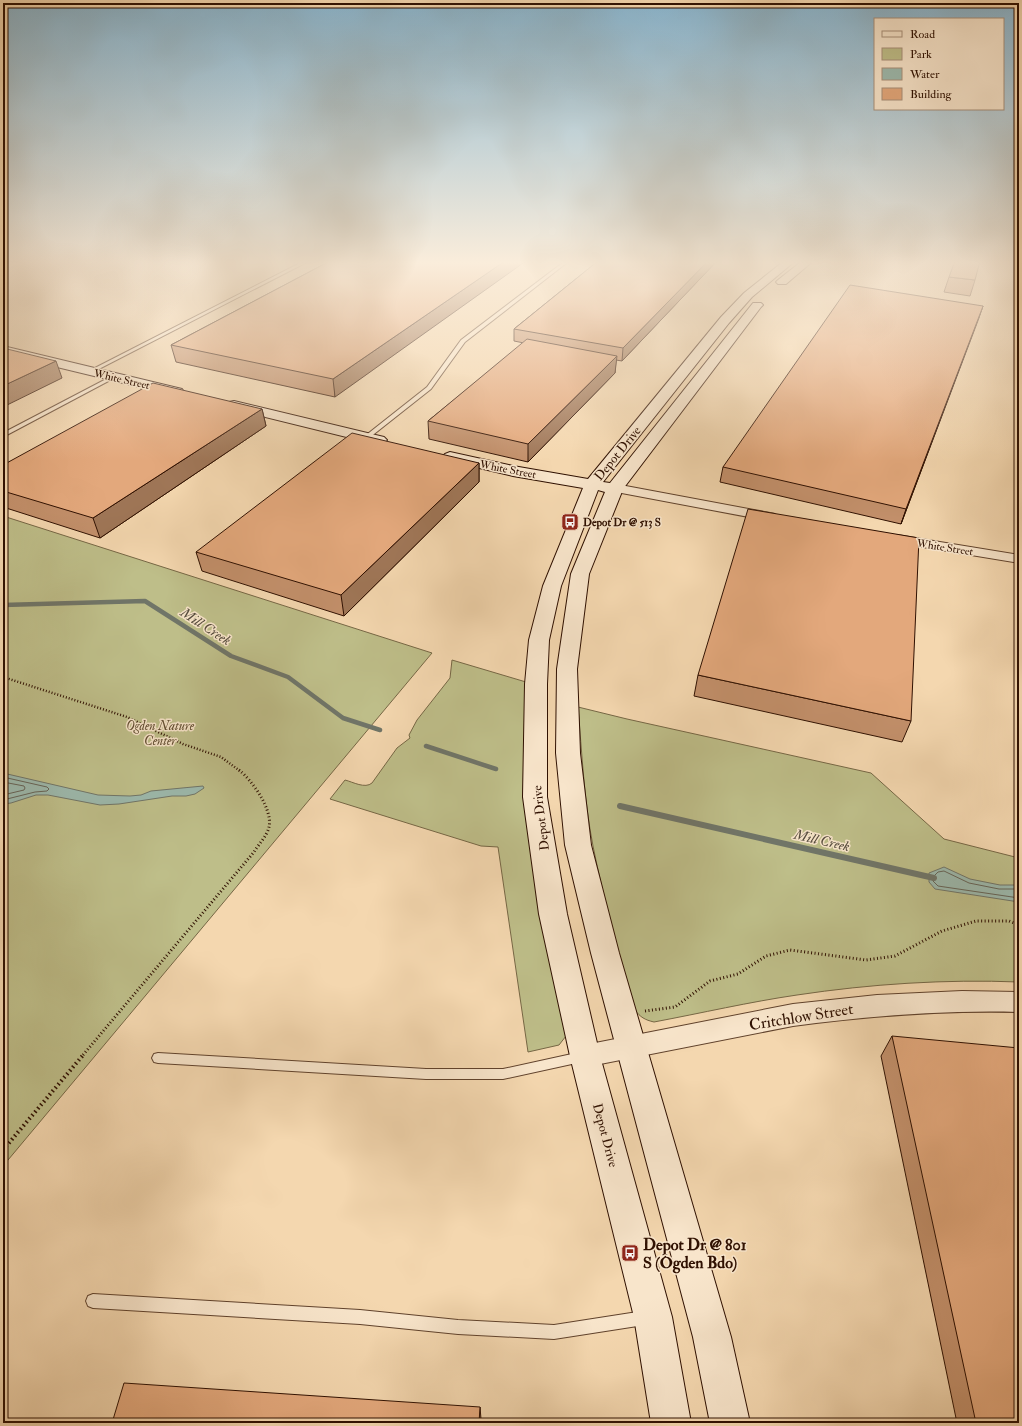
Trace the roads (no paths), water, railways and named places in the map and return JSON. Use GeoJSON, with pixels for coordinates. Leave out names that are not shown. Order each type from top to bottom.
{"type":"FeatureCollection","features":[{"type":"Feature","properties":{"kind":"main road","name":"Depot Drive"},"geometry":{"type":"LineString","coordinates":[[671,1423],[653,1317],[585,1056],[553,914],[535,797],[536,684],[539,640],[552,586],[603,487],[720,328]]}},
{"type":"Feature","properties":{"kind":"main road","name":"Depot Drive"},"geometry":{"type":"LineString","coordinates":[[730,1423],[712,1338],[605,952],[578,845],[568,753],[567,669],[580,574],[603,487],[739,328]]}},
{"type":"Feature","properties":{"kind":"main road","name":"White Street"},"geometry":{"type":"LineString","coordinates":[[3,350],[188,394]]}},
{"type":"Feature","properties":{"kind":"main road"},"geometry":{"type":"LineString","coordinates":[[217,402],[390,443]]}},
{"type":"Feature","properties":{"kind":"main road","name":"White Street"},"geometry":{"type":"LineString","coordinates":[[437,454],[513,471],[603,487]]}},
{"type":"Feature","properties":{"kind":"street","name":"White Street"},"geometry":{"type":"LineString","coordinates":[[603,487],[780,519]]}},
{"type":"Feature","properties":{"kind":"street","name":"White Street"},"geometry":{"type":"LineString","coordinates":[[886,537],[1019,559]]}},
{"type":"Feature","properties":{"kind":"street","name":"Critchlow Street"},"geometry":{"type":"LineString","coordinates":[[585,1056],[814,1012],[891,1003],[983,1001],[1019,1002]]}},
{"type":"Feature","properties":{"kind":"lane"},"geometry":{"type":"LineString","coordinates":[[91,371],[176,328]]}},
{"type":"Feature","properties":{"kind":"lane"},"geometry":{"type":"LineString","coordinates":[[367,437],[429,388],[463,341],[480,328]]}},
{"type":"Feature","properties":{"kind":"lane"},"geometry":{"type":"LineString","coordinates":[[3,435],[114,377]]}},
{"type":"Feature","properties":{"kind":"lane"},"geometry":{"type":"LineString","coordinates":[[158,1058],[426,1074],[502,1074],[585,1056]]}},
{"type":"Feature","properties":{"kind":"lane"},"geometry":{"type":"LineString","coordinates":[[93,1301],[360,1317],[458,1327],[554,1332],[653,1317]]}},
{"type":"Feature","properties":{"kind":"water"},"geometry":{"type":"Polygon","coordinates":[[[3,773],[98,795],[130,796],[141,795],[151,791],[203,786],[204,788],[195,794],[186,796],[172,796],[119,804],[100,805],[48,795],[36,795],[3,804],[3,773]]]}},
{"type":"Feature","properties":{"kind":"water"},"geometry":{"type":"Polygon","coordinates":[[[944,867],[970,879],[1000,885],[1019,885],[1019,902],[935,889],[929,882],[929,873],[944,867]]]}},
{"type":"Feature","properties":{"kind":"waterway","name":"Mill Creek"},"geometry":{"type":"LineString","coordinates":[[3,605],[145,601],[231,656],[288,677],[343,718],[380,730]]}},
{"type":"Feature","properties":{"kind":"waterway","name":"Mill Creek"},"geometry":{"type":"LineString","coordinates":[[426,746],[496,769]]}},
{"type":"Feature","properties":{"kind":"waterway","name":"Mill Creek"},"geometry":{"type":"LineString","coordinates":[[620,806],[934,878]]}},
{"type":"Feature","properties":{"kind":"place","name":"Depot Dr @ 513 S"},"geometry":{"type":"Point","coordinates":[570,522]}},
{"type":"Feature","properties":{"kind":"place","name":"Depot Dr @ 801 S (Ogden Bdo)"},"geometry":{"type":"Point","coordinates":[630,1253]}},
{"type":"Feature","properties":{"kind":"park label","name":"Ogden Nature Center"},"geometry":{"type":"Point","coordinates":[160,732]}}]}
